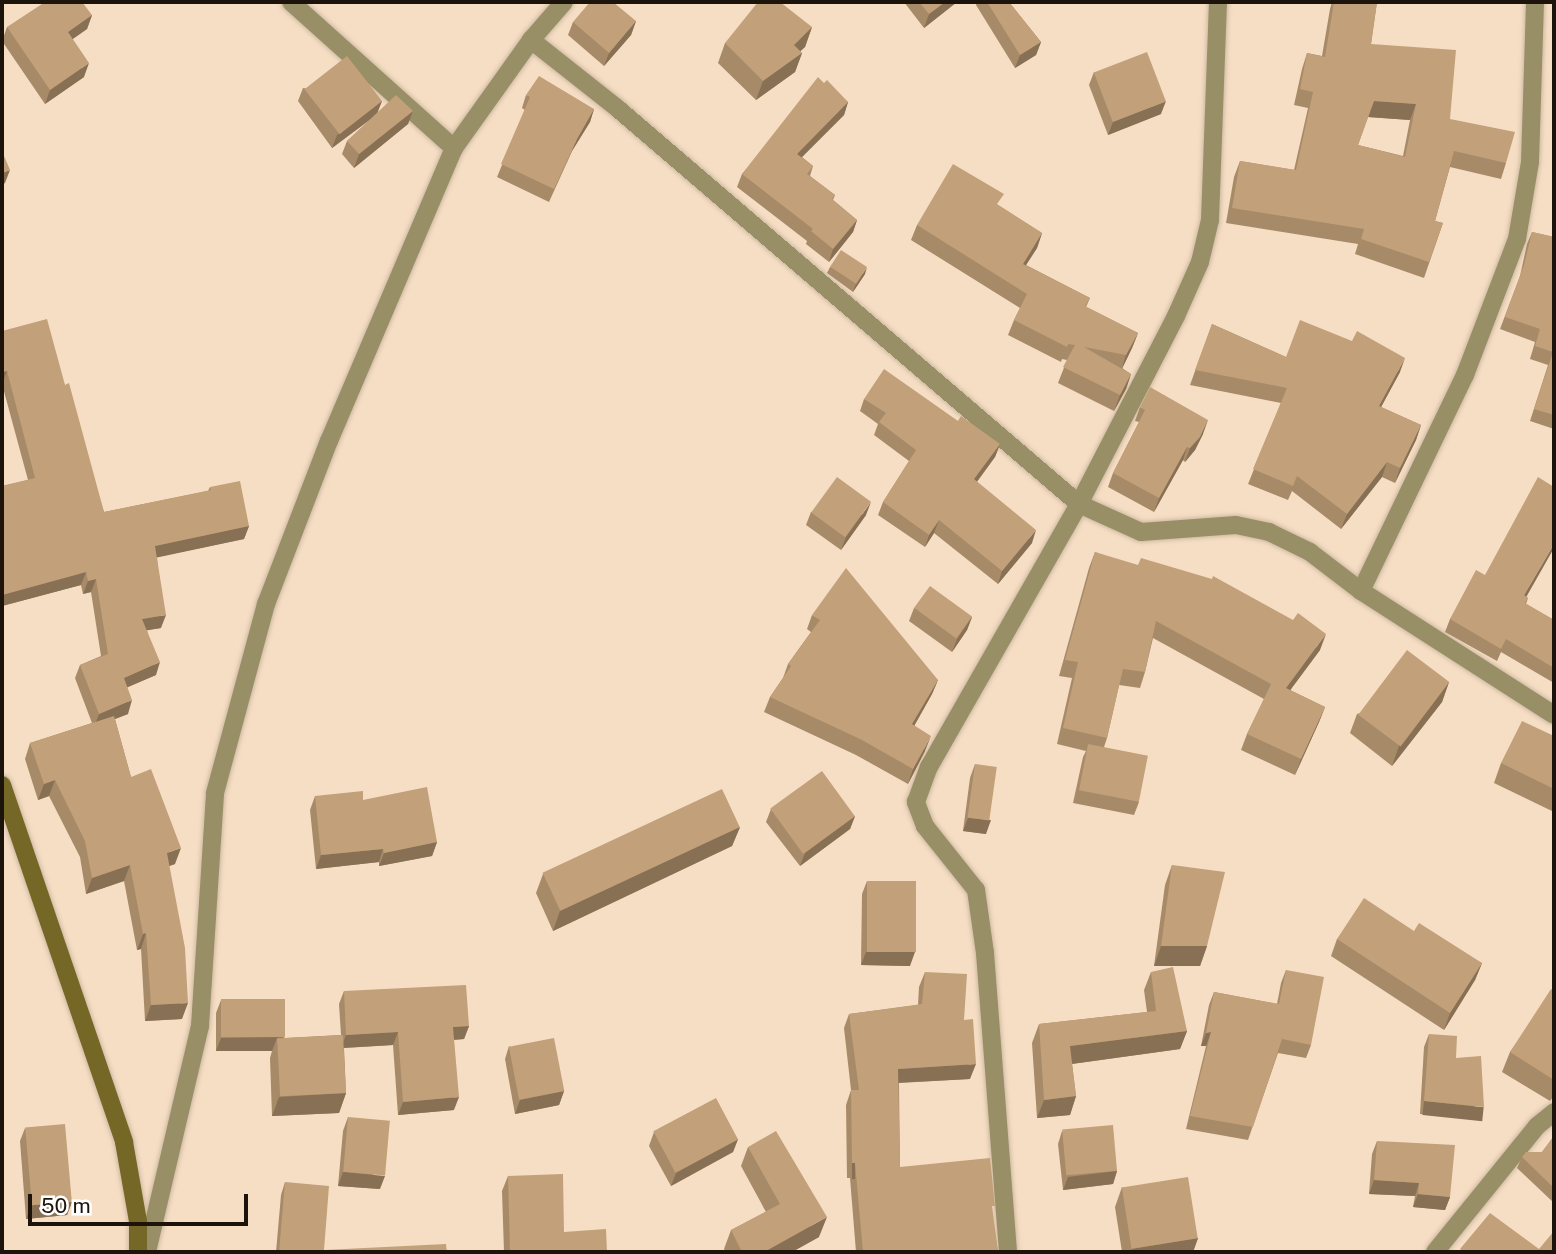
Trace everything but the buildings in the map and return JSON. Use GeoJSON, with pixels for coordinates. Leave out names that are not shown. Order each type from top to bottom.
{"type":"FeatureCollection","features":[{"type":"Feature","properties":{"kind":"street"},"geometry":{"type":"LineString","coordinates":[[291,2],[454,148]]}},
{"type":"Feature","properties":{"kind":"street"},"geometry":{"type":"LineString","coordinates":[[147,1252],[200,1026],[215,793],[266,604],[329,441],[454,148],[531,40],[564,2]]}},
{"type":"Feature","properties":{"kind":"street"},"geometry":{"type":"LineString","coordinates":[[1008,1252],[985,953],[976,890],[925,826],[916,802],[929,767],[1079,504],[1176,316],[1200,262],[1210,220],[1218,2]]}},
{"type":"Feature","properties":{"kind":"street"},"geometry":{"type":"LineString","coordinates":[[1362,592],[1465,375],[1517,239],[1530,162],[1535,2]]}},
{"type":"Feature","properties":{"kind":"street"},"geometry":{"type":"LineString","coordinates":[[531,40],[617,108],[1079,504],[1141,532],[1236,525],[1269,532],[1310,551],[1362,592],[1554,715]]}},
{"type":"Feature","properties":{"kind":"street"},"geometry":{"type":"LineString","coordinates":[[2,785],[124,1142],[138,1221],[138,1252]]}},
{"type":"Feature","properties":{"kind":"street"},"geometry":{"type":"LineString","coordinates":[[1435,1252],[1537,1126],[1554,1112]]}}]}
